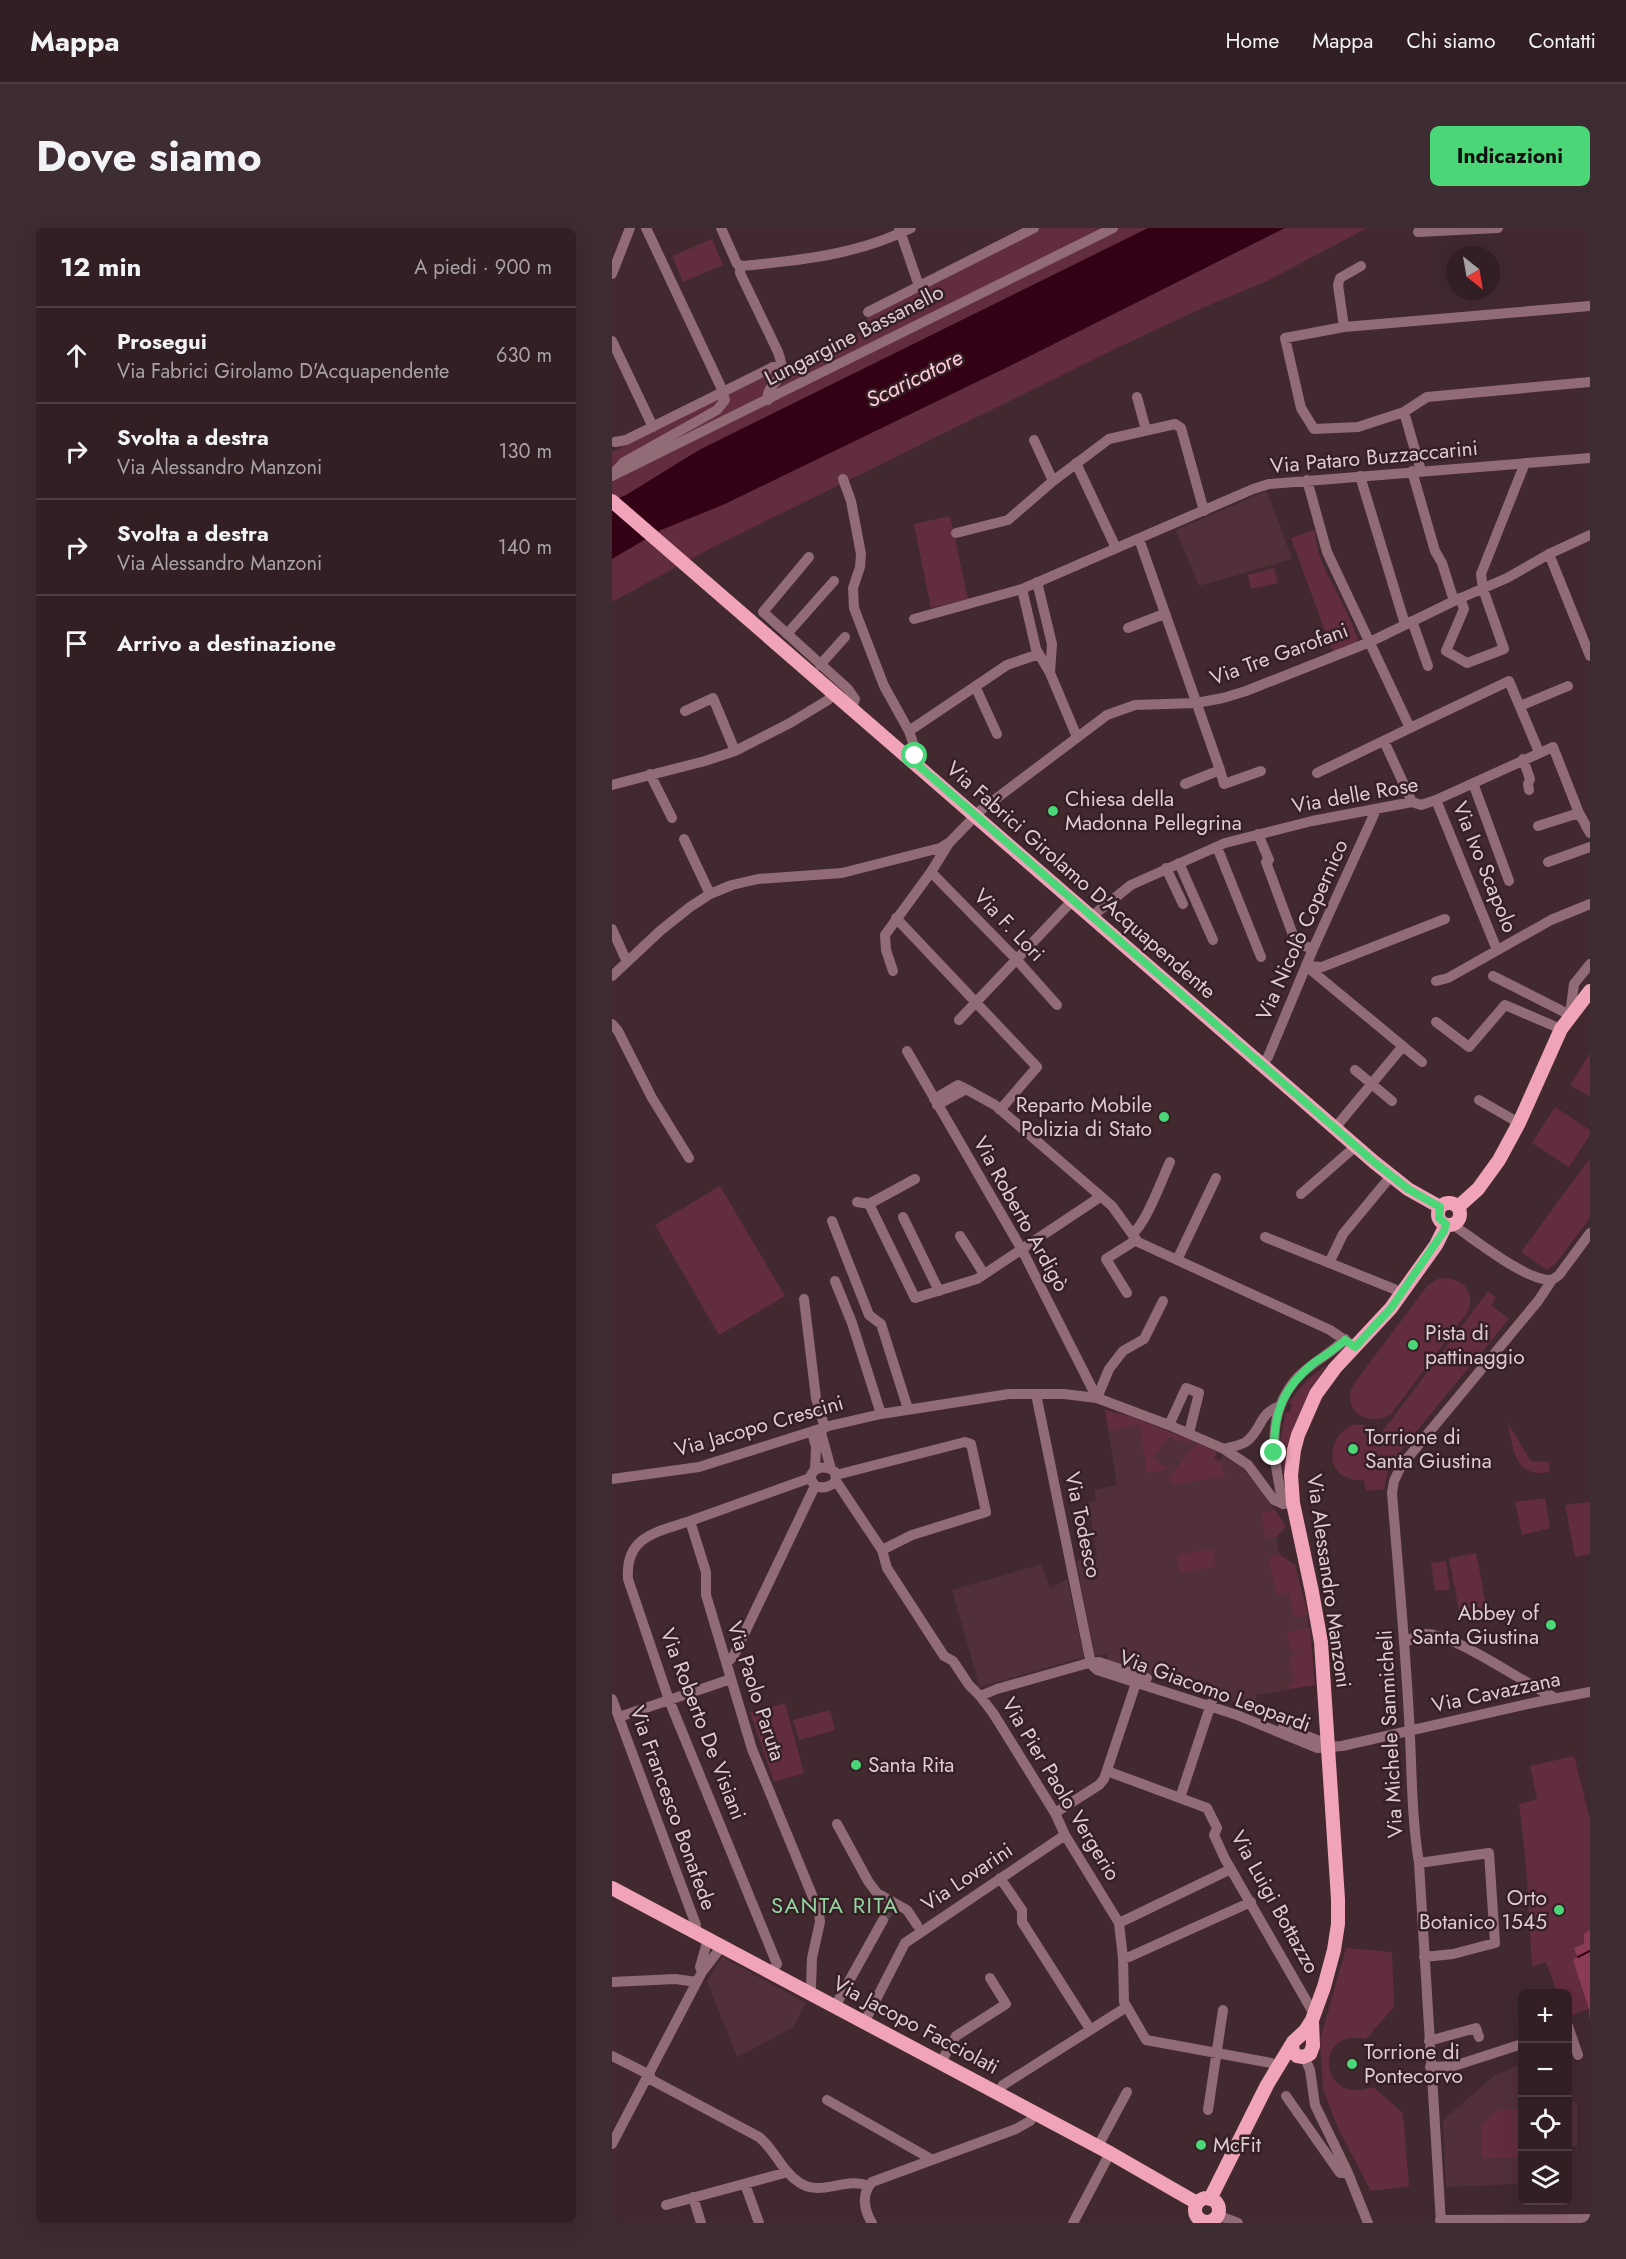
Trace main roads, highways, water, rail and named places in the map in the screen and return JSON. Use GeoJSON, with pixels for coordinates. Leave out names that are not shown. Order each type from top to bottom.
{"type":"FeatureCollection","features":[{"type":"Feature","properties":{"kind":"main road","name":"Via Fabrici Girolamo D'Acquapendente"},"geometry":{"type":"LineString","coordinates":[[612,501],[1391,1176],[1440,1207]]}},
{"type":"Feature","properties":{"kind":"main road"},"geometry":{"type":"LineString","coordinates":[[1458,1207],[1486,1179],[1499,1160],[1561,1029],[1590,991]]}},
{"type":"Feature","properties":{"kind":"main road"},"geometry":{"type":"LineString","coordinates":[[1449,1203],[1458,1207],[1460,1216],[1450,1224],[1439,1218],[1440,1207],[1449,1203]]}},
{"type":"Feature","properties":{"kind":"main road","name":"Via Alessandro Manzoni"},"geometry":{"type":"LineString","coordinates":[[1204,2201],[1278,2067],[1295,2040],[1308,2027],[1330,1968],[1338,1924],[1329,1748],[1320,1634],[1288,1504],[1298,1435],[1325,1380],[1350,1343],[1401,1294],[1450,1224]]}},
{"type":"Feature","properties":{"kind":"main road","name":"Via Jacopo Facciolati"},"geometry":{"type":"LineString","coordinates":[[612,1888],[695,1931],[715,1945],[809,1991],[1104,2150],[1204,2201]]}},
{"type":"Feature","properties":{"kind":"main road","name":"Via Alessandro Manzoni"},"geometry":{"type":"LineString","coordinates":[[1306,2052],[1314,2014]]}},
{"type":"Feature","properties":{"kind":"main road"},"geometry":{"type":"LineString","coordinates":[[1278,2067],[1290,2057],[1306,2052],[1306,2037],[1295,2040]]}},
{"type":"Feature","properties":{"kind":"main road"},"geometry":{"type":"LineString","coordinates":[[1204,2201],[1218,2207],[1217,2215],[1211,2221],[1202,2222],[1196,2213],[1204,2201]]}},
{"type":"Feature","properties":{"kind":"water","name":"Scaricatore"},"geometry":{"type":"Polygon","coordinates":[[[1148,228],[1285,228],[1026,358],[725,504],[661,530],[612,559],[612,501],[626,495],[699,450],[1148,228]]]}},
{"type":"Feature","properties":{"kind":"waterway"},"geometry":{"type":"LineString","coordinates":[[1578,1957],[1590,1951]]}},
{"type":"Feature","properties":{"kind":"tunnel"},"geometry":{"type":"LineString","coordinates":[[883,1920],[892,1905]]}},
{"type":"Feature","properties":{"kind":"place","name":"Chiesa della Madonna Pellegrina"},"geometry":{"type":"Point","coordinates":[1053,811]}},
{"type":"Feature","properties":{"kind":"place","name":"Reparto Mobile Polizia di Stato"},"geometry":{"type":"Point","coordinates":[1164,1117]}},
{"type":"Feature","properties":{"kind":"place","name":"Pista di pattinaggio"},"geometry":{"type":"Point","coordinates":[1413,1345]}},
{"type":"Feature","properties":{"kind":"place","name":"Torrione di Santa Giustina"},"geometry":{"type":"Point","coordinates":[1353,1449]}},
{"type":"Feature","properties":{"kind":"place","name":"Abbey of Santa Giustina"},"geometry":{"type":"Point","coordinates":[1551,1625]}},
{"type":"Feature","properties":{"kind":"place","name":"Santa Rita"},"geometry":{"type":"Point","coordinates":[856,1765]}},
{"type":"Feature","properties":{"kind":"place","name":"Orto Botanico 1545"},"geometry":{"type":"Point","coordinates":[1559,1910]}},
{"type":"Feature","properties":{"kind":"place","name":"Torrione di Pontecorvo"},"geometry":{"type":"Point","coordinates":[1352,2064]}},
{"type":"Feature","properties":{"kind":"place","name":"McFit"},"geometry":{"type":"Point","coordinates":[1201,2145]}},
{"type":"Feature","properties":{"kind":"district","name":"SANTA RITA"},"geometry":{"type":"Point","coordinates":[835,1905]}}]}
